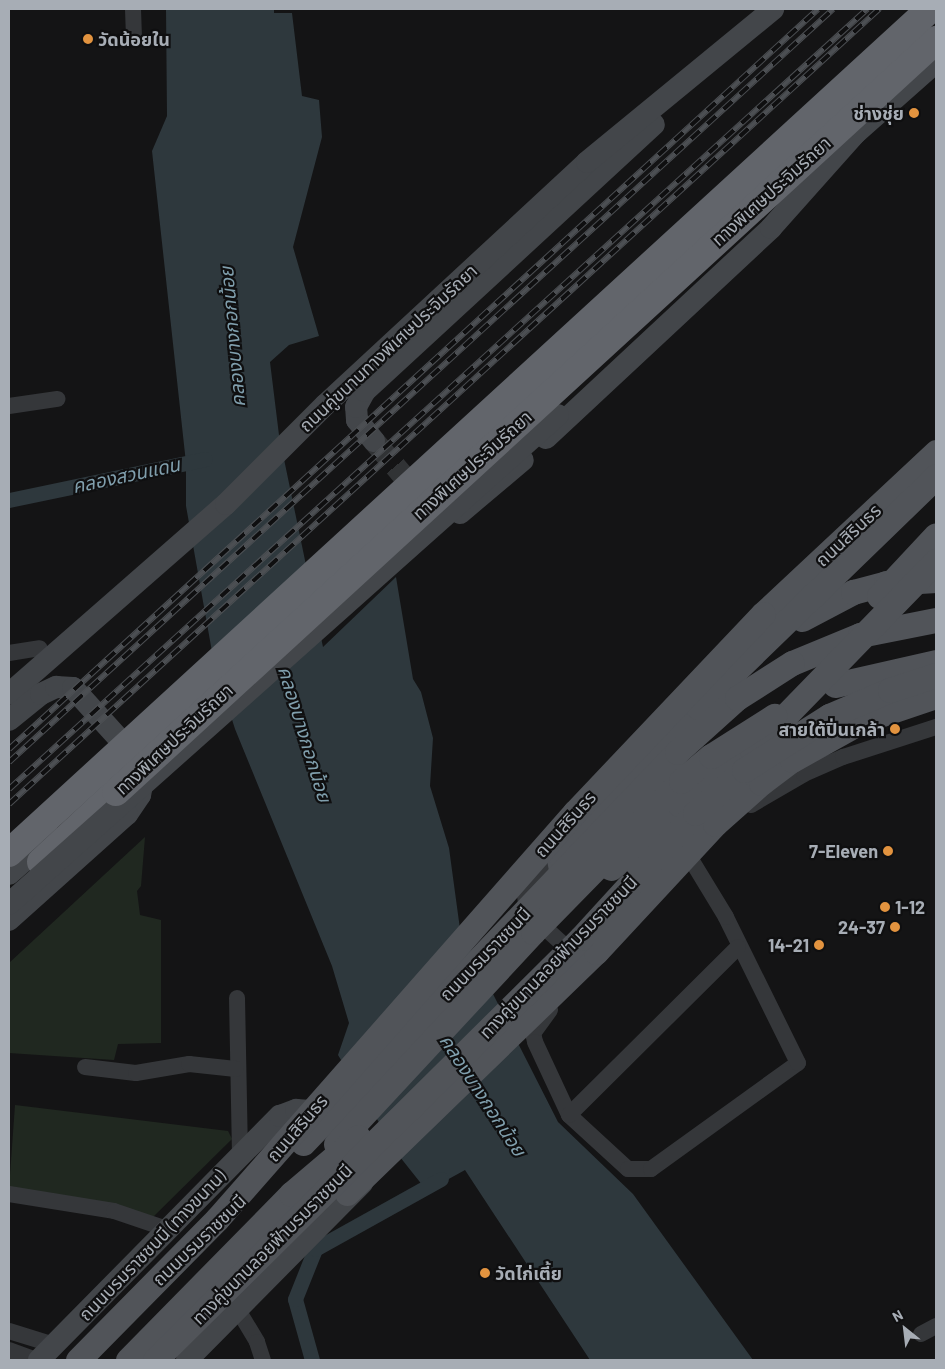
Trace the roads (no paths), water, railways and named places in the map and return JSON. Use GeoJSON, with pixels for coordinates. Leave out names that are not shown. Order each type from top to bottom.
{"type":"FeatureCollection","features":[{"type":"Feature","properties":{"kind":"highway","name":"ทางพิเศษประจิมรัถยา"},"geometry":{"type":"LineString","coordinates":[[9,853],[930,9]]}},
{"type":"Feature","properties":{"kind":"highway","name":"ทางพิเศษประจิมรัถยา"},"geometry":{"type":"LineString","coordinates":[[11,889],[936,40]]}},
{"type":"Feature","properties":{"kind":"main road","name":"ถนนคู่ขนานทางพิเศษประจิมรัถยา"},"geometry":{"type":"LineString","coordinates":[[9,694],[226,504],[325,405],[586,162],[744,35],[773,9]]}},
{"type":"Feature","properties":{"kind":"main road"},"geometry":{"type":"LineString","coordinates":[[374,441],[357,420],[356,407],[365,392],[600,178],[744,35]]}},
{"type":"Feature","properties":{"kind":"main road"},"geometry":{"type":"LineString","coordinates":[[11,889],[558,414],[860,128],[936,62]]}},
{"type":"Feature","properties":{"kind":"main road"},"geometry":{"type":"LineString","coordinates":[[405,478],[442,513],[454,515],[468,510],[771,228],[860,128]]}},
{"type":"Feature","properties":{"kind":"main road","name":"ถนนสิรินธร"},"geometry":{"type":"LineString","coordinates":[[217,1219],[575,812],[763,614],[936,452]]}},
{"type":"Feature","properties":{"kind":"main road"},"geometry":{"type":"LineString","coordinates":[[936,476],[775,636],[698,707],[558,852],[564,881],[581,891],[590,888],[679,804],[755,742],[837,703],[936,690]]}},
{"type":"Feature","properties":{"kind":"main road"},"geometry":{"type":"LineString","coordinates":[[695,813],[741,747],[936,535]]}},
{"type":"Feature","properties":{"kind":"main road"},"geometry":{"type":"LineString","coordinates":[[292,1194],[407,1094],[817,686],[936,561]]}},
{"type":"Feature","properties":{"kind":"main road"},"geometry":{"type":"LineString","coordinates":[[775,636],[853,592],[886,583],[936,580]]}},
{"type":"Feature","properties":{"kind":"main road","name":"ถนนบรมราชชนนี"},"geometry":{"type":"LineString","coordinates":[[78,1360],[217,1219],[338,1108],[677,752],[737,698],[792,663],[860,635],[936,620]]}},
{"type":"Feature","properties":{"kind":"main road","name":"ถนนบรมราชชนนี"},"geometry":{"type":"LineString","coordinates":[[128,1360],[292,1194],[533,932],[681,781],[742,735],[834,685],[936,662]]}},
{"type":"Feature","properties":{"kind":"main road","name":"ทางคู่ขนานลอยฟ้าบรมราชชนนี"},"geometry":{"type":"LineString","coordinates":[[155,1360],[581,938],[695,813],[744,770],[829,716],[890,690],[936,675]]}},
{"type":"Feature","properties":{"kind":"main road"},"geometry":{"type":"LineString","coordinates":[[9,720],[41,694],[56,687],[73,688],[122,742],[143,780],[140,795],[127,814],[9,920]]}},
{"type":"Feature","properties":{"kind":"main road"},"geometry":{"type":"LineString","coordinates":[[9,734],[37,708],[60,695],[82,711],[122,761],[118,776],[11,889]]}},
{"type":"Feature","properties":{"kind":"main road","name":"ทางคู่ขนานลอยฟ้าบรมราชชนนี"},"geometry":{"type":"LineString","coordinates":[[179,1360],[596,952],[715,824],[761,783],[792,760],[862,721],[936,696]]}},
{"type":"Feature","properties":{"kind":"main road","name":"ถนนบรมราชชนนี (ทางขนาน)"},"geometry":{"type":"LineString","coordinates":[[43,1355],[240,1154],[280,1116],[296,1110],[318,1110],[339,1117],[352,1127],[366,1145],[371,1163],[360,1186],[238,1310]]}},
{"type":"Feature","properties":{"kind":"main road"},"geometry":{"type":"LineString","coordinates":[[187,1360],[238,1310]]}},
{"type":"Feature","properties":{"kind":"street"},"geometry":{"type":"LineString","coordinates":[[133,9],[134,35]]}},
{"type":"Feature","properties":{"kind":"street"},"geometry":{"type":"LineString","coordinates":[[9,406],[57,399]]}},
{"type":"Feature","properties":{"kind":"street"},"geometry":{"type":"LineString","coordinates":[[9,653],[40,648]]}},
{"type":"Feature","properties":{"kind":"street"},"geometry":{"type":"LineString","coordinates":[[692,861],[798,1063],[651,1169],[628,1169],[569,1115],[533,1033],[572,984],[692,861],[727,822],[772,791],[843,757],[936,727]]}},
{"type":"Feature","properties":{"kind":"street"},"geometry":{"type":"LineString","coordinates":[[558,852],[533,881],[526,895],[526,905],[533,917],[566,947],[572,984]]}},
{"type":"Feature","properties":{"kind":"street"},"geometry":{"type":"LineString","coordinates":[[569,1115],[738,946]]}},
{"type":"Feature","properties":{"kind":"street"},"geometry":{"type":"LineString","coordinates":[[566,947],[607,949]]}},
{"type":"Feature","properties":{"kind":"street"},"geometry":{"type":"LineString","coordinates":[[237,998],[236,1070],[240,1154]]}},
{"type":"Feature","properties":{"kind":"street"},"geometry":{"type":"LineString","coordinates":[[85,1068],[136,1073],[189,1064],[236,1070]]}},
{"type":"Feature","properties":{"kind":"street"},"geometry":{"type":"LineString","coordinates":[[9,1194],[114,1211],[167,1229]]}},
{"type":"Feature","properties":{"kind":"street"},"geometry":{"type":"LineString","coordinates":[[238,1310],[253,1333],[263,1360]]}},
{"type":"Feature","properties":{"kind":"street"},"geometry":{"type":"LineString","coordinates":[[921,1334],[936,1326]]}},
{"type":"Feature","properties":{"kind":"street"},"geometry":{"type":"LineString","coordinates":[[9,1331],[43,1355]]}},
{"type":"Feature","properties":{"kind":"street"},"geometry":{"type":"LineString","coordinates":[[9,1350],[43,1355]]}},
{"type":"Feature","properties":{"kind":"water","name":"คลองบางกอกน้อย"},"geometry":{"type":"Polygon","coordinates":[[[166,9],[274,9],[274,13],[292,13],[302,96],[319,100],[322,137],[293,247],[319,336],[289,345],[270,362],[279,435],[323,647],[396,577],[413,679],[421,692],[433,738],[430,786],[449,848],[460,929],[558,1122],[633,1194],[753,1360],[590,1360],[465,1170],[427,1191],[400,1157],[338,1055],[349,1023],[332,966],[235,729],[214,663],[186,506],[186,463],[152,151],[167,116],[166,9]]]}},
{"type":"Feature","properties":{"kind":"waterway","name":"คลองสวนแดน"},"geometry":{"type":"LineString","coordinates":[[9,500],[205,459]]}},
{"type":"Feature","properties":{"kind":"waterway"},"geometry":{"type":"LineString","coordinates":[[312,1360],[295,1299],[315,1249],[441,1179]]}},
{"type":"Feature","properties":{"kind":"tunnel"},"geometry":{"type":"LineString","coordinates":[[374,441],[405,478]]}},
{"type":"Feature","properties":{"kind":"railway"},"geometry":{"type":"LineString","coordinates":[[9,749],[818,9]]}},
{"type":"Feature","properties":{"kind":"railway"},"geometry":{"type":"LineString","coordinates":[[9,762],[833,9]]}},
{"type":"Feature","properties":{"kind":"railway"},"geometry":{"type":"LineString","coordinates":[[9,789],[867,9]]}},
{"type":"Feature","properties":{"kind":"railway"},"geometry":{"type":"LineString","coordinates":[[9,804],[879,9]]}},
{"type":"Feature","properties":{"kind":"place","name":"วัดน้อยใน"},"geometry":{"type":"Point","coordinates":[88,39]}},
{"type":"Feature","properties":{"kind":"place","name":"ช่างชุ่ย"},"geometry":{"type":"Point","coordinates":[914,113]}},
{"type":"Feature","properties":{"kind":"place","name":"สายใต้ปิ่นเกล้า"},"geometry":{"type":"Point","coordinates":[895,729]}},
{"type":"Feature","properties":{"kind":"place","name":"7-Eleven"},"geometry":{"type":"Point","coordinates":[888,851]}},
{"type":"Feature","properties":{"kind":"place","name":"1-12"},"geometry":{"type":"Point","coordinates":[885,907]}},
{"type":"Feature","properties":{"kind":"place","name":"24-37"},"geometry":{"type":"Point","coordinates":[895,927]}},
{"type":"Feature","properties":{"kind":"place","name":"14-21"},"geometry":{"type":"Point","coordinates":[819,945]}},
{"type":"Feature","properties":{"kind":"place","name":"วัดไก่เตี้ย"},"geometry":{"type":"Point","coordinates":[485,1273]}}]}
